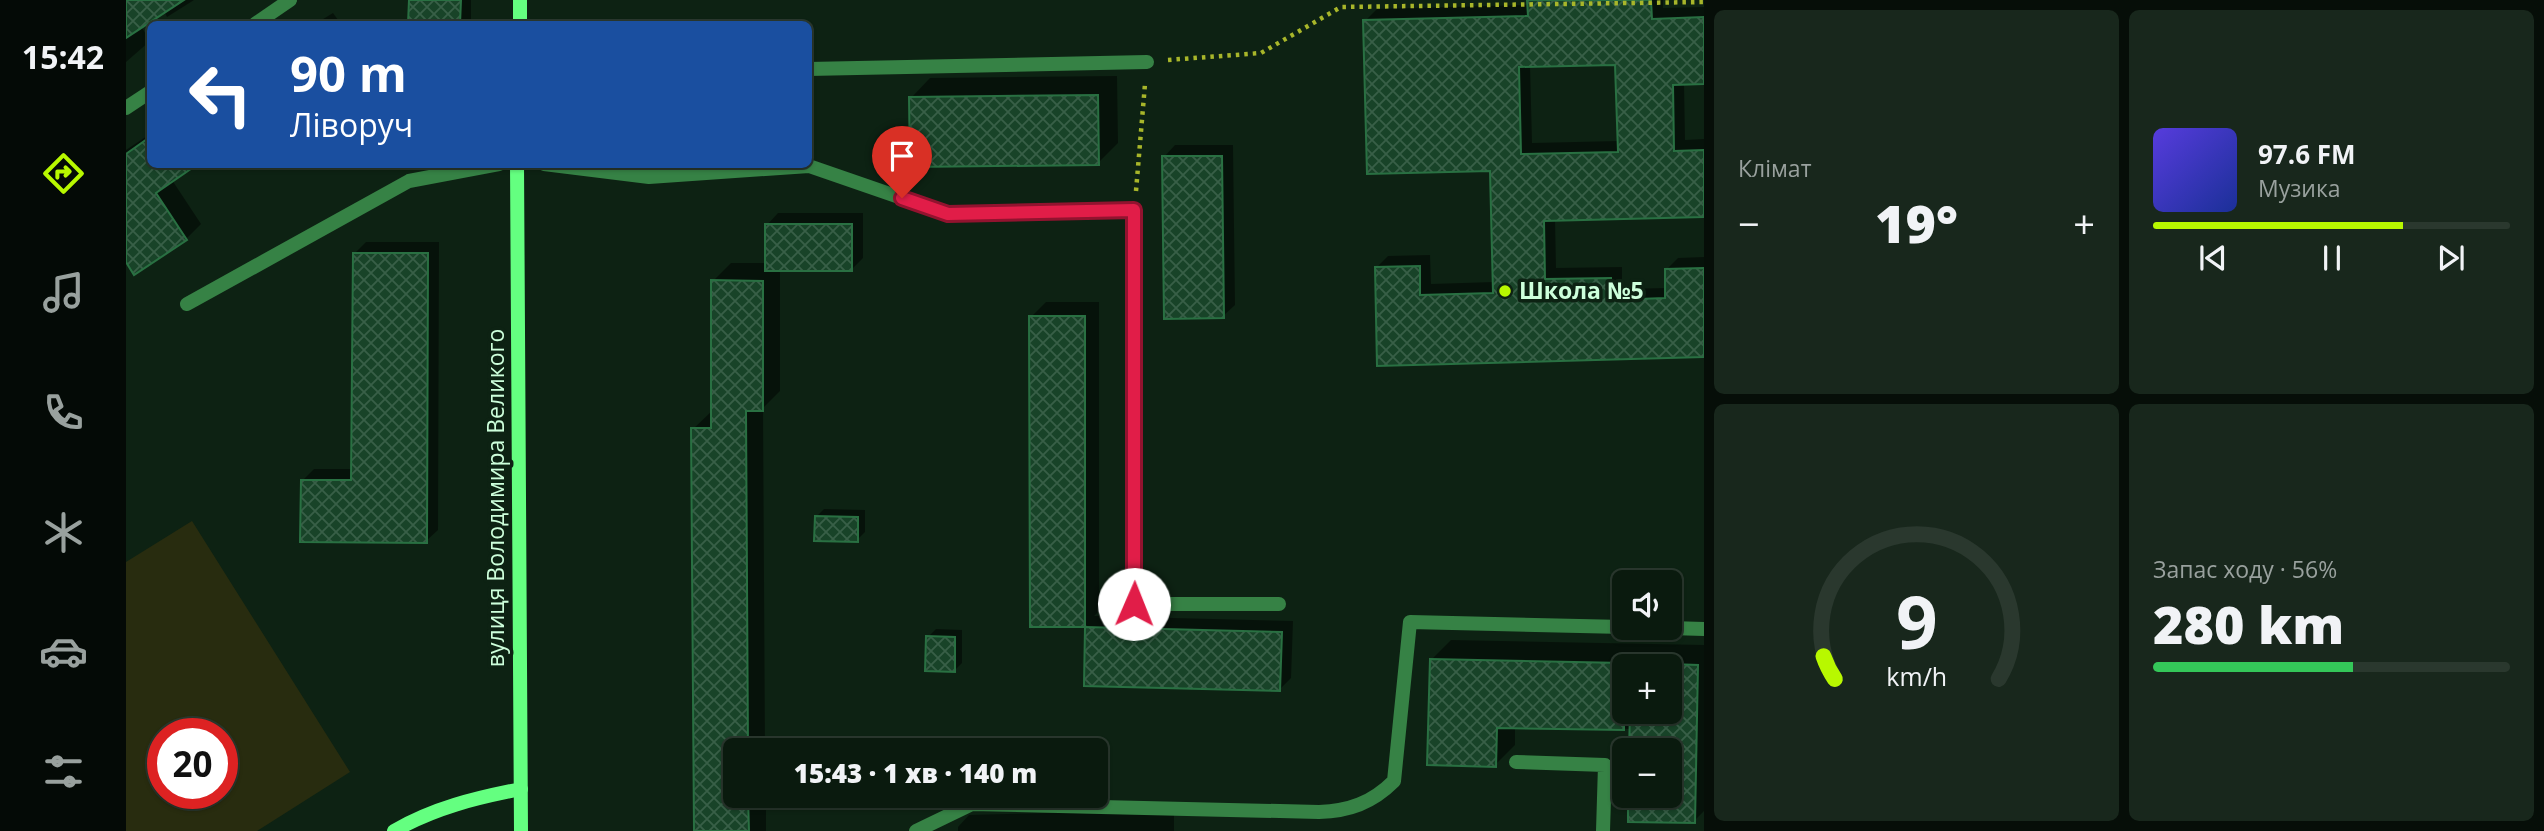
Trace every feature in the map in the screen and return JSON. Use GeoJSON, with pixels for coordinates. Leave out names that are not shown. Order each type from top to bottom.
{"type":"FeatureCollection","features":[{"type":"Feature","properties":{"kind":"main road"},"geometry":{"type":"LineString","coordinates":[[520,0],[520,21]]}},
{"type":"Feature","properties":{"kind":"main road","name":"вулиця Володимира Великого"},"geometry":{"type":"LineString","coordinates":[[517,168],[521,831]]}},
{"type":"Feature","properties":{"kind":"main road"},"geometry":{"type":"LineString","coordinates":[[394,831],[420,816],[464,800],[521,789]]}},
{"type":"Feature","properties":{"kind":"lane"},"geometry":{"type":"LineString","coordinates":[[259,21],[290,0]]}},
{"type":"Feature","properties":{"kind":"lane"},"geometry":{"type":"LineString","coordinates":[[812,69],[1147,62]]}},
{"type":"Feature","properties":{"kind":"lane"},"geometry":{"type":"LineString","coordinates":[[126,108],[147,94]]}},
{"type":"Feature","properties":{"kind":"lane"},"geometry":{"type":"LineString","coordinates":[[812,167],[948,214],[1134,210],[1134,604],[1279,604]]}},
{"type":"Feature","properties":{"kind":"lane"},"geometry":{"type":"LineString","coordinates":[[187,304],[409,181],[478,168]]}},
{"type":"Feature","properties":{"kind":"lane"},"geometry":{"type":"LineString","coordinates":[[576,168],[649,177],[780,168]]}},
{"type":"Feature","properties":{"kind":"lane"},"geometry":{"type":"LineString","coordinates":[[916,831],[972,804],[1319,812],[1357,806],[1375,798],[1394,781],[1410,622],[1612,627]]}},
{"type":"Feature","properties":{"kind":"lane"},"geometry":{"type":"LineString","coordinates":[[1682,628],[1704,629]]}},
{"type":"Feature","properties":{"kind":"lane"},"geometry":{"type":"LineString","coordinates":[[1516,762],[1605,765],[1603,831]]}},
{"type":"Feature","properties":{"kind":"path"},"geometry":{"type":"LineString","coordinates":[[1134,210],[1147,62],[1261,53],[1341,7],[1704,2]]}},
{"type":"Feature","properties":{"kind":"green space"},"geometry":{"type":"Polygon","coordinates":[[[192,521],[350,772],[257,831],[126,831],[126,562],[192,521]]]}},
{"type":"Feature","properties":{"kind":"building"},"geometry":{"type":"Polygon","coordinates":[[[126,0],[184,0],[152,21],[147,21],[147,24],[126,38],[126,0]]]}},
{"type":"Feature","properties":{"kind":"building"},"geometry":{"type":"Polygon","coordinates":[[[409,0],[461,0],[460,21],[408,21],[409,0]]]}},
{"type":"Feature","properties":{"kind":"building"},"geometry":{"type":"Polygon","coordinates":[[[1527,0],[1651,0],[1652,19],[1704,17],[1704,84],[1673,85],[1674,151],[1704,150],[1704,217],[1544,221],[1545,279],[1611,278],[1612,300],[1665,298],[1665,269],[1704,268],[1704,357],[1377,366],[1375,267],[1420,266],[1420,295],[1493,293],[1490,171],[1367,174],[1363,20],[1528,16],[1527,0]],[[1615,65],[1519,67],[1521,154],[1618,152],[1615,65]]]}},
{"type":"Feature","properties":{"kind":"building"},"geometry":{"type":"Polygon","coordinates":[[[1098,95],[1099,165],[910,167],[909,97],[1098,95]]]}},
{"type":"Feature","properties":{"kind":"building"},"geometry":{"type":"Polygon","coordinates":[[[147,139],[147,168],[192,168],[156,193],[187,240],[134,275],[126,262],[126,154],[147,139]]]}},
{"type":"Feature","properties":{"kind":"building"},"geometry":{"type":"Polygon","coordinates":[[[1162,156],[1222,156],[1224,318],[1164,319],[1162,156]]]}},
{"type":"Feature","properties":{"kind":"building"},"geometry":{"type":"Polygon","coordinates":[[[765,224],[852,224],[852,271],[765,271],[765,224]]]}},
{"type":"Feature","properties":{"kind":"building"},"geometry":{"type":"Polygon","coordinates":[[[353,253],[428,253],[427,543],[300,542],[301,480],[351,480],[353,253]]]}},
{"type":"Feature","properties":{"kind":"building"},"geometry":{"type":"Polygon","coordinates":[[[711,280],[763,281],[763,411],[746,411],[748,738],[723,738],[723,808],[748,808],[749,831],[694,831],[691,428],[711,428],[711,280]]]}},
{"type":"Feature","properties":{"kind":"building"},"geometry":{"type":"Polygon","coordinates":[[[1029,316],[1085,316],[1085,627],[1030,627],[1029,316]]]}},
{"type":"Feature","properties":{"kind":"building"},"geometry":{"type":"Polygon","coordinates":[[[815,516],[858,517],[858,542],[814,541],[815,516]]]}},
{"type":"Feature","properties":{"kind":"building"},"geometry":{"type":"Polygon","coordinates":[[[1085,627],[1282,632],[1280,691],[1084,686],[1085,627]]]}},
{"type":"Feature","properties":{"kind":"building"},"geometry":{"type":"Polygon","coordinates":[[[926,636],[955,637],[955,672],[925,671],[926,636]]]}},
{"type":"Feature","properties":{"kind":"building"},"geometry":{"type":"Polygon","coordinates":[[[1430,659],[1612,663],[1612,724],[1624,724],[1624,730],[1497,728],[1496,767],[1427,765],[1430,659]]]}},
{"type":"Feature","properties":{"kind":"building"},"geometry":{"type":"Polygon","coordinates":[[[1682,664],[1698,665],[1695,823],[1628,822],[1628,808],[1682,808],[1682,738],[1629,738],[1630,724],[1682,724],[1682,664]]]}},
{"type":"Feature","properties":{"kind":"place","name":"Школа №5"},"geometry":{"type":"Point","coordinates":[1505,291]}},
{"type":"Feature","properties":{"kind":"route"},"geometry":{"type":"LineString","coordinates":[[902,198],[948,214],[1134,210],[1134,604]]}}]}
